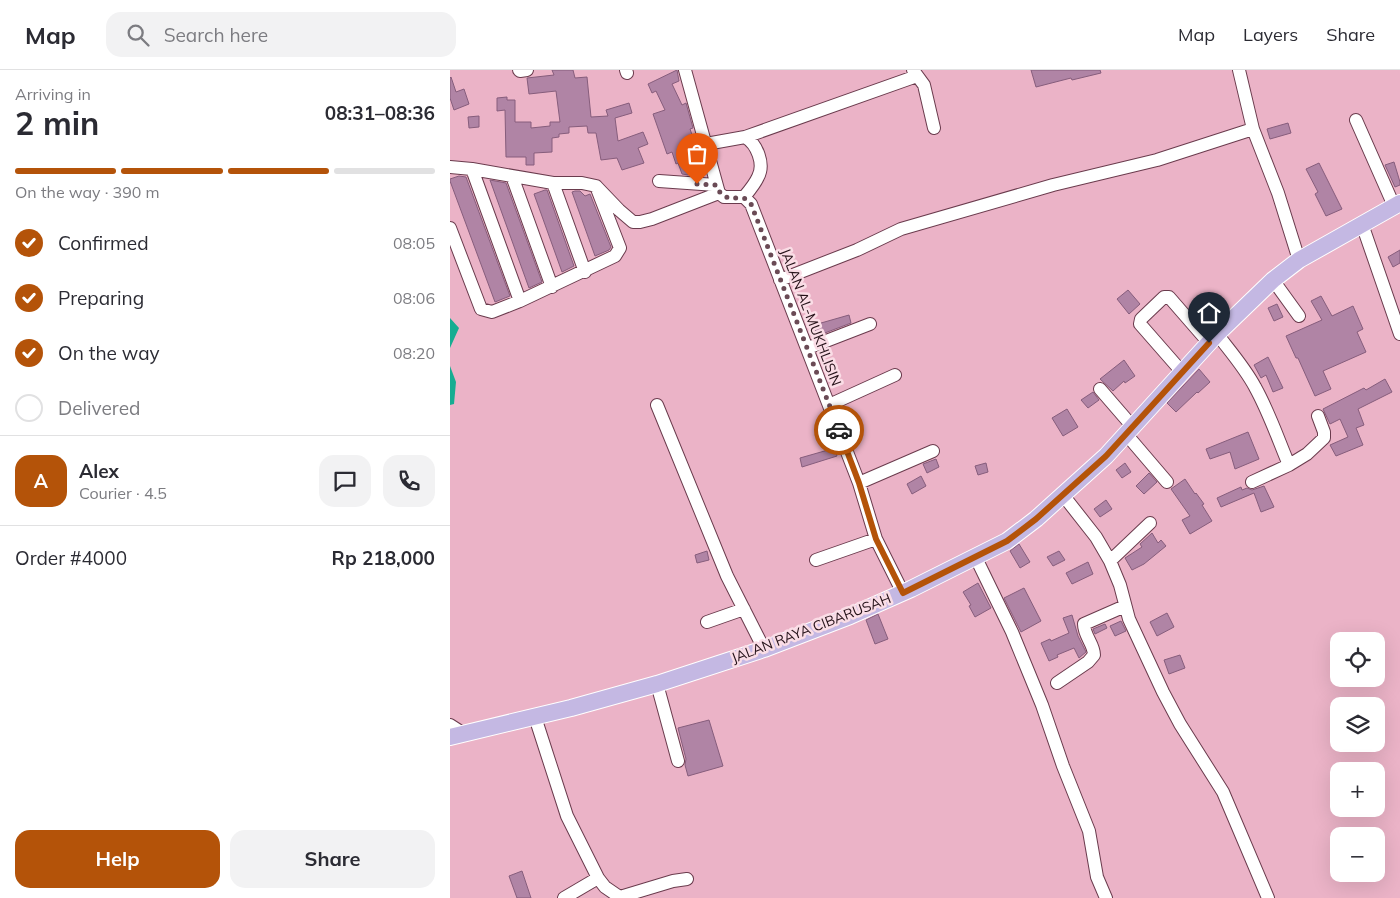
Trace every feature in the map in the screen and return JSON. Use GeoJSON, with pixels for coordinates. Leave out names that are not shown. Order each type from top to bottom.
{"type":"FeatureCollection","features":[{"type":"Feature","properties":{"kind":"main road","name":"JALAN RAYA CIBARUSAH"},"geometry":{"type":"LineString","coordinates":[[457,736],[657,684],[764,649],[850,616],[976,558],[1016,534],[1106,456],[1213,338],[1273,280],[1299,260],[1364,229],[1397,205]]}},
{"type":"Feature","properties":{"kind":"street"},"geometry":{"type":"LineString","coordinates":[[519,70],[527,70]]}},
{"type":"Feature","properties":{"kind":"street"},"geometry":{"type":"LineString","coordinates":[[685,70],[718,189],[724,197],[744,198],[759,176],[760,168],[755,147],[745,137]]}},
{"type":"Feature","properties":{"kind":"street"},"geometry":{"type":"LineString","coordinates":[[1241,70],[1252,129],[1278,193],[1299,260]]}},
{"type":"Feature","properties":{"kind":"street"},"geometry":{"type":"LineString","coordinates":[[706,144],[745,137],[915,73],[924,85],[934,128]]}},
{"type":"Feature","properties":{"kind":"street"},"geometry":{"type":"LineString","coordinates":[[1356,120],[1397,205]]}},
{"type":"Feature","properties":{"kind":"street"},"geometry":{"type":"LineString","coordinates":[[780,280],[857,250],[901,228],[1053,185],[1157,160],[1252,129]]}},
{"type":"Feature","properties":{"kind":"street"},"geometry":{"type":"LineString","coordinates":[[450,167],[552,183],[582,183],[596,186],[633,222],[652,219],[718,189]]}},
{"type":"Feature","properties":{"kind":"street"},"geometry":{"type":"LineString","coordinates":[[472,169],[520,301]]}},
{"type":"Feature","properties":{"kind":"street"},"geometry":{"type":"LineString","coordinates":[[512,176],[552,287]]}},
{"type":"Feature","properties":{"kind":"street"},"geometry":{"type":"LineString","coordinates":[[659,181],[718,189]]}},
{"type":"Feature","properties":{"kind":"street"},"geometry":{"type":"LineString","coordinates":[[552,183],[585,272]]}},
{"type":"Feature","properties":{"kind":"street"},"geometry":{"type":"LineString","coordinates":[[450,228],[481,309],[492,312],[585,272],[615,256],[620,248],[596,186]]}},
{"type":"Feature","properties":{"kind":"street","name":"JALAN AL-MUKHLISIN"},"geometry":{"type":"LineString","coordinates":[[744,198],[751,204],[808,348],[859,483],[876,539],[903,593]]}},
{"type":"Feature","properties":{"kind":"street"},"geometry":{"type":"LineString","coordinates":[[1364,229],[1400,334]]}},
{"type":"Feature","properties":{"kind":"street"},"geometry":{"type":"LineString","coordinates":[[1273,280],[1299,316]]}},
{"type":"Feature","properties":{"kind":"street"},"geometry":{"type":"LineString","coordinates":[[1182,372],[1140,324],[1142,319],[1164,297],[1169,297],[1242,366],[1255,385],[1289,465]]}},
{"type":"Feature","properties":{"kind":"street"},"geometry":{"type":"LineString","coordinates":[[808,348],[870,324]]}},
{"type":"Feature","properties":{"kind":"street"},"geometry":{"type":"LineString","coordinates":[[829,405],[895,375]]}},
{"type":"Feature","properties":{"kind":"street"},"geometry":{"type":"LineString","coordinates":[[1100,389],[1167,482]]}},
{"type":"Feature","properties":{"kind":"street"},"geometry":{"type":"LineString","coordinates":[[657,405],[727,576],[764,649]]}},
{"type":"Feature","properties":{"kind":"street"},"geometry":{"type":"LineString","coordinates":[[1252,482],[1289,465],[1307,454],[1324,438],[1324,432],[1318,416]]}},
{"type":"Feature","properties":{"kind":"street"},"geometry":{"type":"LineString","coordinates":[[859,483],[933,451]]}},
{"type":"Feature","properties":{"kind":"street"},"geometry":{"type":"LineString","coordinates":[[1063,495],[1096,538],[1110,561],[1137,636],[1166,699],[1223,792],[1268,898]]}},
{"type":"Feature","properties":{"kind":"street"},"geometry":{"type":"LineString","coordinates":[[1110,561],[1150,523]]}},
{"type":"Feature","properties":{"kind":"street"},"geometry":{"type":"LineString","coordinates":[[816,560],[876,539]]}},
{"type":"Feature","properties":{"kind":"street"},"geometry":{"type":"LineString","coordinates":[[976,558],[1010,626],[1042,705],[1063,766],[1089,831],[1098,877],[1106,898]]}},
{"type":"Feature","properties":{"kind":"street"},"geometry":{"type":"LineString","coordinates":[[1057,683],[1088,662],[1094,655],[1094,649],[1084,629],[1084,624],[1125,606]]}},
{"type":"Feature","properties":{"kind":"street"},"geometry":{"type":"LineString","coordinates":[[707,622],[744,609]]}},
{"type":"Feature","properties":{"kind":"street"},"geometry":{"type":"LineString","coordinates":[[657,684],[678,760]]}},
{"type":"Feature","properties":{"kind":"street"},"geometry":{"type":"LineString","coordinates":[[535,717],[561,800],[598,878],[605,887],[621,897],[673,881],[686,879]]}},
{"type":"Feature","properties":{"kind":"street"},"geometry":{"type":"LineString","coordinates":[[450,725],[457,736]]}},
{"type":"Feature","properties":{"kind":"street"},"geometry":{"type":"LineString","coordinates":[[564,898],[598,878]]}},
{"type":"Feature","properties":{"kind":"shaded area"},"geometry":{"type":"Polygon","coordinates":[[[450,318],[459,328],[450,348],[450,318]]]}},
{"type":"Feature","properties":{"kind":"shaded area"},"geometry":{"type":"Polygon","coordinates":[[[450,366],[456,382],[454,404],[450,405],[450,366]]]}},
{"type":"Feature","properties":{"kind":"building"},"geometry":{"type":"Polygon","coordinates":[[[552,70],[573,70],[575,78],[587,77],[591,117],[608,116],[606,110],[629,103],[632,113],[615,118],[618,141],[643,132],[648,144],[638,148],[644,163],[622,170],[617,158],[601,160],[596,133],[588,133],[587,126],[569,127],[569,133],[559,134],[559,137],[552,138],[552,152],[534,153],[534,165],[526,165],[526,157],[506,157],[505,110],[497,111],[497,98],[507,97],[507,100],[515,100],[515,122],[531,122],[531,128],[550,126],[550,122],[560,122],[556,91],[529,94],[527,78],[554,75],[552,70]]]}},
{"type":"Feature","properties":{"kind":"building"},"geometry":{"type":"Polygon","coordinates":[[[677,70],[679,81],[672,84],[682,105],[686,103],[693,128],[690,129],[704,169],[688,175],[682,174],[672,152],[667,154],[653,114],[665,110],[656,91],[652,93],[648,84],[677,70]]]}},
{"type":"Feature","properties":{"kind":"building"},"geometry":{"type":"Polygon","coordinates":[[[1031,70],[1100,70],[1101,73],[1036,87],[1031,70]]]}},
{"type":"Feature","properties":{"kind":"building"},"geometry":{"type":"Polygon","coordinates":[[[451,77],[456,92],[464,89],[469,104],[454,110],[450,98],[451,77]]]}},
{"type":"Feature","properties":{"kind":"building"},"geometry":{"type":"Polygon","coordinates":[[[479,116],[479,127],[469,128],[468,117],[479,116]]]}},
{"type":"Feature","properties":{"kind":"building"},"geometry":{"type":"Polygon","coordinates":[[[1288,123],[1291,133],[1270,139],[1267,129],[1288,123]]]}},
{"type":"Feature","properties":{"kind":"building"},"geometry":{"type":"Polygon","coordinates":[[[1394,162],[1400,182],[1400,185],[1395,187],[1385,165],[1394,162]]]}},
{"type":"Feature","properties":{"kind":"building"},"geometry":{"type":"Polygon","coordinates":[[[1319,163],[1342,209],[1326,216],[1315,194],[1318,192],[1306,169],[1319,163]]]}},
{"type":"Feature","properties":{"kind":"building"},"geometry":{"type":"Polygon","coordinates":[[[459,176],[466,177],[510,296],[495,302],[450,181],[450,179],[459,176]]]}},
{"type":"Feature","properties":{"kind":"building"},"geometry":{"type":"Polygon","coordinates":[[[490,180],[506,183],[542,282],[529,288],[490,180]]]}},
{"type":"Feature","properties":{"kind":"building"},"geometry":{"type":"Polygon","coordinates":[[[547,190],[574,266],[562,272],[534,194],[547,190]]]}},
{"type":"Feature","properties":{"kind":"building"},"geometry":{"type":"Polygon","coordinates":[[[580,191],[585,196],[590,194],[611,247],[609,250],[595,256],[572,192],[580,191]]]}},
{"type":"Feature","properties":{"kind":"building"},"geometry":{"type":"Polygon","coordinates":[[[1400,250],[1400,263],[1393,267],[1388,257],[1400,250]]]}},
{"type":"Feature","properties":{"kind":"building"},"geometry":{"type":"Polygon","coordinates":[[[1128,290],[1140,304],[1129,314],[1117,299],[1128,290]]]}},
{"type":"Feature","properties":{"kind":"building"},"geometry":{"type":"Polygon","coordinates":[[[1321,296],[1332,316],[1353,306],[1363,329],[1357,332],[1366,352],[1323,371],[1331,389],[1315,396],[1286,336],[1322,320],[1311,301],[1321,296]]]}},
{"type":"Feature","properties":{"kind":"building"},"geometry":{"type":"Polygon","coordinates":[[[1277,304],[1283,317],[1274,321],[1268,308],[1277,304]]]}},
{"type":"Feature","properties":{"kind":"building"},"geometry":{"type":"Polygon","coordinates":[[[849,315],[851,323],[817,336],[814,325],[849,315]]]}},
{"type":"Feature","properties":{"kind":"building"},"geometry":{"type":"Polygon","coordinates":[[[1268,357],[1283,388],[1273,392],[1266,375],[1261,378],[1254,365],[1268,357]]]}},
{"type":"Feature","properties":{"kind":"building"},"geometry":{"type":"Polygon","coordinates":[[[1124,360],[1135,376],[1125,383],[1124,381],[1113,391],[1100,379],[1124,360]]]}},
{"type":"Feature","properties":{"kind":"building"},"geometry":{"type":"Polygon","coordinates":[[[1199,369],[1210,382],[1176,412],[1167,403],[1199,369]]]}},
{"type":"Feature","properties":{"kind":"building"},"geometry":{"type":"Polygon","coordinates":[[[1385,379],[1392,392],[1358,409],[1364,425],[1356,428],[1363,445],[1336,456],[1330,445],[1348,437],[1340,419],[1330,424],[1323,409],[1364,388],[1366,390],[1385,379]]]}},
{"type":"Feature","properties":{"kind":"building"},"geometry":{"type":"Polygon","coordinates":[[[1093,392],[1099,400],[1088,408],[1081,400],[1093,392]]]}},
{"type":"Feature","properties":{"kind":"building"},"geometry":{"type":"Polygon","coordinates":[[[1067,409],[1078,427],[1063,436],[1052,418],[1067,409]]]}},
{"type":"Feature","properties":{"kind":"building"},"geometry":{"type":"Polygon","coordinates":[[[1248,432],[1259,459],[1235,469],[1230,452],[1210,459],[1206,449],[1248,432]]]}},
{"type":"Feature","properties":{"kind":"building"},"geometry":{"type":"Polygon","coordinates":[[[835,448],[837,456],[802,467],[800,458],[835,448]]]}},
{"type":"Feature","properties":{"kind":"building"},"geometry":{"type":"Polygon","coordinates":[[[936,459],[939,467],[927,473],[923,464],[936,459]]]}},
{"type":"Feature","properties":{"kind":"building"},"geometry":{"type":"Polygon","coordinates":[[[986,463],[988,472],[978,475],[975,466],[986,463]]]}},
{"type":"Feature","properties":{"kind":"building"},"geometry":{"type":"Polygon","coordinates":[[[1125,463],[1131,472],[1122,478],[1116,470],[1125,463]]]}},
{"type":"Feature","properties":{"kind":"building"},"geometry":{"type":"Polygon","coordinates":[[[1149,473],[1157,482],[1144,494],[1136,486],[1149,473]]]}},
{"type":"Feature","properties":{"kind":"building"},"geometry":{"type":"Polygon","coordinates":[[[921,476],[926,486],[912,494],[907,484],[921,476]]]}},
{"type":"Feature","properties":{"kind":"building"},"geometry":{"type":"Polygon","coordinates":[[[1185,479],[1204,504],[1202,505],[1212,521],[1190,534],[1182,520],[1190,516],[1171,489],[1185,479]]]}},
{"type":"Feature","properties":{"kind":"building"},"geometry":{"type":"Polygon","coordinates":[[[1264,486],[1274,507],[1261,512],[1254,493],[1221,507],[1217,498],[1241,487],[1242,490],[1247,488],[1252,490],[1264,486]]]}},
{"type":"Feature","properties":{"kind":"building"},"geometry":{"type":"Polygon","coordinates":[[[1106,500],[1112,509],[1100,517],[1094,509],[1106,500]]]}},
{"type":"Feature","properties":{"kind":"building"},"geometry":{"type":"Polygon","coordinates":[[[1152,533],[1158,543],[1161,540],[1166,546],[1144,564],[1132,570],[1125,558],[1142,547],[1140,544],[1152,533]]]}},
{"type":"Feature","properties":{"kind":"building"},"geometry":{"type":"Polygon","coordinates":[[[1019,544],[1030,562],[1020,568],[1010,551],[1019,544]]]}},
{"type":"Feature","properties":{"kind":"building"},"geometry":{"type":"Polygon","coordinates":[[[707,551],[709,560],[697,563],[695,555],[707,551]]]}},
{"type":"Feature","properties":{"kind":"building"},"geometry":{"type":"Polygon","coordinates":[[[1059,551],[1065,560],[1053,566],[1047,557],[1059,551]]]}},
{"type":"Feature","properties":{"kind":"building"},"geometry":{"type":"Polygon","coordinates":[[[1088,562],[1093,574],[1072,584],[1066,573],[1088,562]]]}},
{"type":"Feature","properties":{"kind":"building"},"geometry":{"type":"Polygon","coordinates":[[[978,583],[991,608],[975,617],[969,606],[971,605],[963,592],[978,583]]]}},
{"type":"Feature","properties":{"kind":"building"},"geometry":{"type":"Polygon","coordinates":[[[1024,588],[1041,621],[1021,632],[1004,598],[1024,588]]]}},
{"type":"Feature","properties":{"kind":"building"},"geometry":{"type":"Polygon","coordinates":[[[1167,613],[1174,627],[1157,636],[1150,622],[1167,613]]]}},
{"type":"Feature","properties":{"kind":"building"},"geometry":{"type":"Polygon","coordinates":[[[878,614],[888,639],[875,644],[866,620],[878,614]]]}},
{"type":"Feature","properties":{"kind":"building"},"geometry":{"type":"Polygon","coordinates":[[[1072,615],[1078,636],[1086,652],[1079,658],[1074,648],[1057,655],[1058,657],[1049,661],[1041,643],[1069,633],[1063,618],[1072,615]]]}},
{"type":"Feature","properties":{"kind":"building"},"geometry":{"type":"Polygon","coordinates":[[[1121,621],[1126,631],[1115,636],[1110,626],[1121,621]]]}},
{"type":"Feature","properties":{"kind":"building"},"geometry":{"type":"Polygon","coordinates":[[[1105,624],[1107,628],[1095,634],[1093,629],[1105,624]]]}},
{"type":"Feature","properties":{"kind":"building"},"geometry":{"type":"Polygon","coordinates":[[[1180,655],[1185,668],[1169,674],[1164,660],[1180,655]]]}},
{"type":"Feature","properties":{"kind":"building"},"geometry":{"type":"Polygon","coordinates":[[[709,720],[723,766],[688,776],[685,765],[686,759],[678,728],[709,720]]]}},
{"type":"Feature","properties":{"kind":"building"},"geometry":{"type":"Polygon","coordinates":[[[522,871],[531,898],[517,898],[509,876],[522,871]]]}},
{"type":"Feature","properties":{"kind":"way so far"},"geometry":{"type":"LineString","coordinates":[[697,184],[716,185],[719,193],[724,197],[744,198],[751,204],[839,430]]}},
{"type":"Feature","properties":{"kind":"route"},"geometry":{"type":"LineString","coordinates":[[839,430],[859,483],[876,539],[903,593],[1007,541],[1036,519],[1117,445],[1132,426],[1209,343]]}}]}
